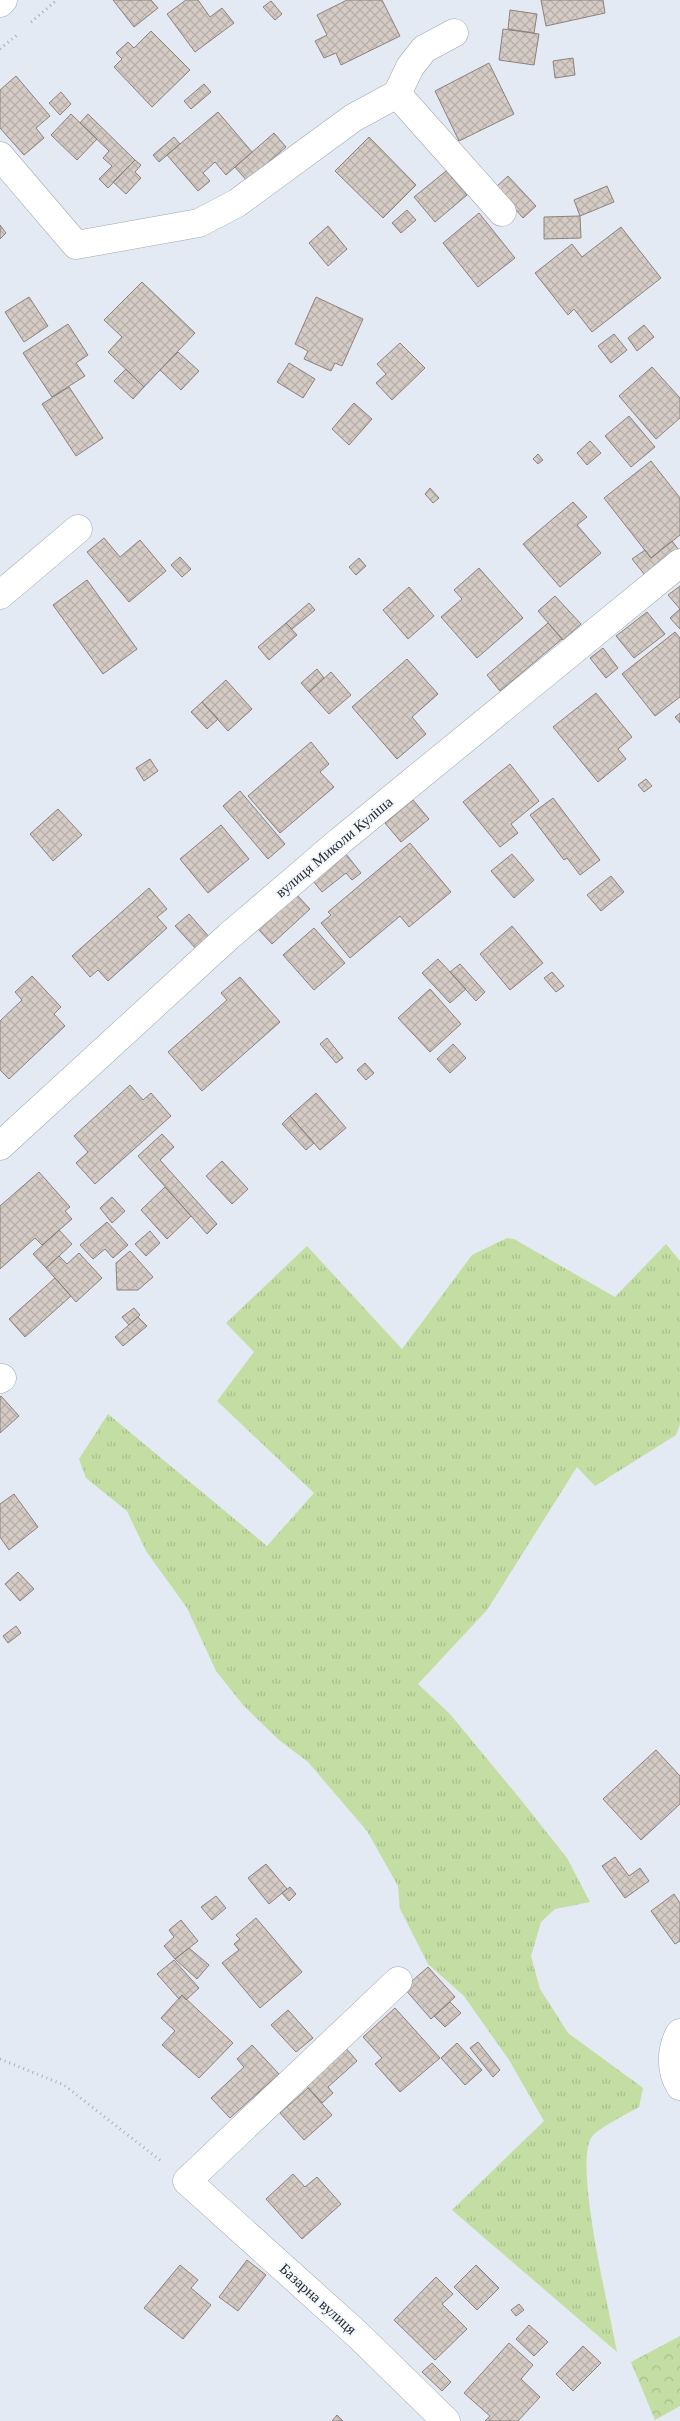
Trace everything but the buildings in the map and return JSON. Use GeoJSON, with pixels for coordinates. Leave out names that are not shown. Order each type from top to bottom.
{"type":"FeatureCollection","features":[{"type":"Feature","properties":{"kind":"street"},"geometry":{"type":"LineString","coordinates":[[0,3],[3,0]]}},
{"type":"Feature","properties":{"kind":"street"},"geometry":{"type":"LineString","coordinates":[[0,156],[76,245],[198,223],[237,203],[353,118],[397,94],[410,67],[424,48],[454,33]]}},
{"type":"Feature","properties":{"kind":"street"},"geometry":{"type":"LineString","coordinates":[[397,94],[502,212]]}},
{"type":"Feature","properties":{"kind":"street"},"geometry":{"type":"LineString","coordinates":[[0,595],[78,528]]}},
{"type":"Feature","properties":{"kind":"street","name":"вулиця Миколи Куліша"},"geometry":{"type":"LineString","coordinates":[[0,1146],[230,936],[340,841],[680,563]]}},
{"type":"Feature","properties":{"kind":"street"},"geometry":{"type":"LineString","coordinates":[[187,2181],[398,1981]]}},
{"type":"Feature","properties":{"kind":"street"},"geometry":{"type":"LineString","coordinates":[[680,2033],[675,2041],[672,2057],[677,2081],[680,2086]]}},
{"type":"Feature","properties":{"kind":"street","name":"Базарна вулиця"},"geometry":{"type":"LineString","coordinates":[[187,2181],[358,2335],[446,2421]]}},
{"type":"Feature","properties":{"kind":"path"},"geometry":{"type":"LineString","coordinates":[[0,2059],[64,2084],[187,2181]]}},
{"type":"Feature","properties":{"kind":"green space"},"geometry":{"type":"Polygon","coordinates":[[[507,1238],[514,1239],[615,1297],[666,1244],[680,1261],[680,1424],[676,1435],[595,1486],[577,1467],[487,1610],[418,1684],[450,1714],[567,1858],[590,1902],[555,1909],[541,1922],[531,1956],[540,1989],[568,2033],[643,2088],[639,2107],[594,2134],[591,2138],[587,2154],[587,2178],[595,2241],[617,2352],[452,2210],[544,2121],[509,2060],[464,1996],[428,1964],[400,1909],[398,1886],[367,1831],[308,1762],[279,1740],[243,1705],[216,1671],[187,1608],[146,1551],[127,1511],[86,1478],[79,1459],[108,1414],[267,1546],[314,1493],[217,1401],[254,1352],[226,1323],[307,1246],[402,1349],[472,1255],[507,1238]]]}},
{"type":"Feature","properties":{"kind":"green space"},"geometry":{"type":"Polygon","coordinates":[[[680,2336],[680,2406],[655,2420],[631,2362],[680,2336]]]}}]}
